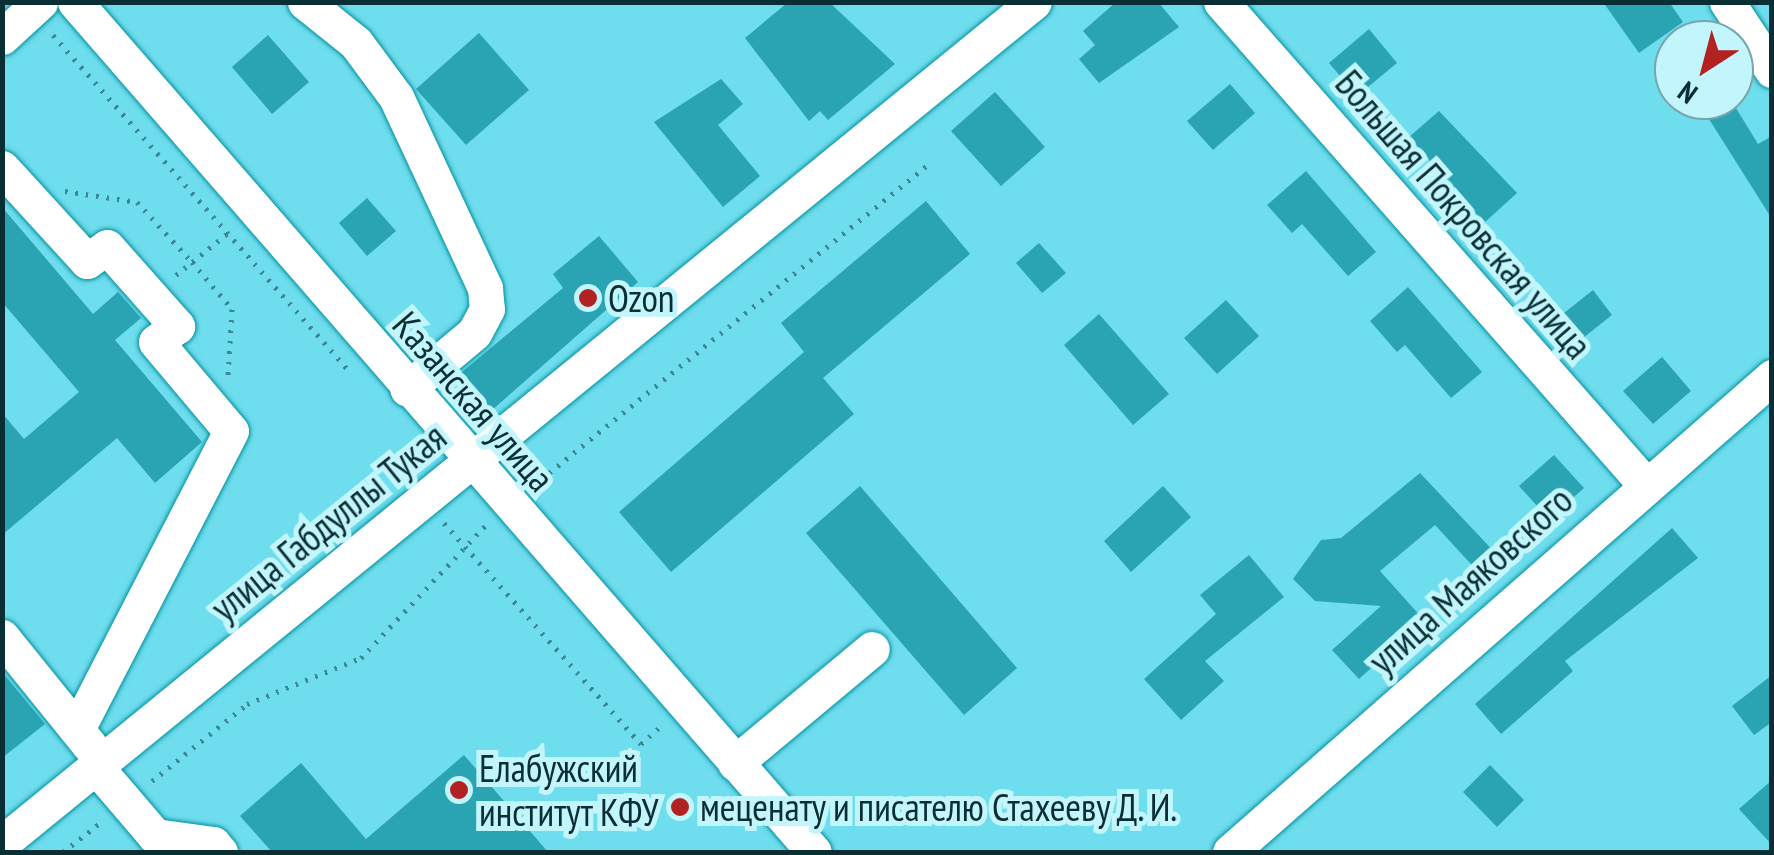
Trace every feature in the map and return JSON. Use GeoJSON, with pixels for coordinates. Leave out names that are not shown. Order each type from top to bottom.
{"type":"FeatureCollection","features":[{"type":"Feature","properties":{"kind":"street"},"geometry":{"type":"LineString","coordinates":[[2,37],[40,2]]}},
{"type":"Feature","properties":{"kind":"street","name":"Казанская улица"},"geometry":{"type":"LineString","coordinates":[[74,2],[469,462],[814,852]]}},
{"type":"Feature","properties":{"kind":"street"},"geometry":{"type":"LineString","coordinates":[[305,2],[356,43],[396,97],[485,288],[486,310],[474,333],[407,389]]}},
{"type":"Feature","properties":{"kind":"street","name":"улица Габдуллы Тукая"},"geometry":{"type":"LineString","coordinates":[[2,843],[1034,2]]}},
{"type":"Feature","properties":{"kind":"street","name":"Большая Покровская улица"},"geometry":{"type":"LineString","coordinates":[[1221,2],[1643,482]]}},
{"type":"Feature","properties":{"kind":"street"},"geometry":{"type":"LineString","coordinates":[[1727,2],[1772,70]]}},
{"type":"Feature","properties":{"kind":"street"},"geometry":{"type":"LineString","coordinates":[[2,168],[87,261],[107,247],[177,326],[156,342],[231,431],[77,730]]}},
{"type":"Feature","properties":{"kind":"street","name":"улица Маяковского"},"geometry":{"type":"LineString","coordinates":[[1230,852],[1643,482],[1772,376]]}},
{"type":"Feature","properties":{"kind":"street"},"geometry":{"type":"LineString","coordinates":[[2,637],[155,836],[212,844],[220,852]]}},
{"type":"Feature","properties":{"kind":"street"},"geometry":{"type":"LineString","coordinates":[[735,762],[872,649]]}},
{"type":"Feature","properties":{"kind":"path"},"geometry":{"type":"LineString","coordinates":[[150,296],[228,233]]}},
{"type":"Feature","properties":{"kind":"path"},"geometry":{"type":"LineString","coordinates":[[421,501],[640,744],[684,705]]}},
{"type":"Feature","properties":{"kind":"building"},"geometry":{"type":"Polygon","coordinates":[[[829,2],[895,64],[828,120],[820,111],[809,121],[745,38],[787,3],[829,2]]]}},
{"type":"Feature","properties":{"kind":"building"},"geometry":{"type":"Polygon","coordinates":[[[1116,2],[1158,2],[1179,27],[1099,83],[1079,59],[1095,45],[1083,31],[1116,2]]]}},
{"type":"Feature","properties":{"kind":"building"},"geometry":{"type":"Polygon","coordinates":[[[1603,2],[1669,2],[1682,20],[1654,20],[1654,42],[1639,53],[1603,2]]]}},
{"type":"Feature","properties":{"kind":"building"},"geometry":{"type":"Polygon","coordinates":[[[1369,29],[1397,63],[1357,96],[1329,63],[1369,29]]]}},
{"type":"Feature","properties":{"kind":"building"},"geometry":{"type":"Polygon","coordinates":[[[479,33],[529,90],[466,145],[416,89],[479,33]]]}},
{"type":"Feature","properties":{"kind":"building"},"geometry":{"type":"Polygon","coordinates":[[[268,35],[309,82],[272,114],[232,67],[268,35]]]}},
{"type":"Feature","properties":{"kind":"building"},"geometry":{"type":"Polygon","coordinates":[[[721,79],[743,104],[718,125],[760,176],[723,207],[654,122],[721,79]]]}},
{"type":"Feature","properties":{"kind":"building"},"geometry":{"type":"Polygon","coordinates":[[[1230,84],[1255,113],[1213,150],[1187,121],[1230,84]]]}},
{"type":"Feature","properties":{"kind":"building"},"geometry":{"type":"Polygon","coordinates":[[[995,92],[1045,147],[1001,186],[951,131],[995,92]]]}},
{"type":"Feature","properties":{"kind":"building"},"geometry":{"type":"Polygon","coordinates":[[[1439,111],[1517,193],[1484,223],[1409,137],[1439,111]]]}},
{"type":"Feature","properties":{"kind":"building"},"geometry":{"type":"Polygon","coordinates":[[[1710,120],[1743,120],[1758,144],[1772,136],[1772,219],[1710,120]]]}},
{"type":"Feature","properties":{"kind":"building"},"geometry":{"type":"Polygon","coordinates":[[[1306,171],[1376,252],[1348,276],[1302,224],[1292,233],[1267,205],[1306,171]]]}},
{"type":"Feature","properties":{"kind":"building"},"geometry":{"type":"Polygon","coordinates":[[[367,198],[396,231],[367,256],[339,223],[367,198]]]}},
{"type":"Feature","properties":{"kind":"building"},"geometry":{"type":"Polygon","coordinates":[[[926,201],[970,254],[823,378],[854,414],[671,572],[619,512],[804,352],[781,323],[926,201]]]}},
{"type":"Feature","properties":{"kind":"building"},"geometry":{"type":"Polygon","coordinates":[[[2,207],[93,314],[118,292],[141,318],[115,340],[202,442],[155,483],[117,438],[2,535],[2,413],[24,439],[79,392],[2,302],[2,207]]]}},
{"type":"Feature","properties":{"kind":"building"},"geometry":{"type":"Polygon","coordinates":[[[599,236],[638,282],[491,411],[462,372],[563,288],[553,274],[599,236]]]}},
{"type":"Feature","properties":{"kind":"building"},"geometry":{"type":"Polygon","coordinates":[[[1039,243],[1066,273],[1042,293],[1016,263],[1039,243]]]}},
{"type":"Feature","properties":{"kind":"building"},"geometry":{"type":"Polygon","coordinates":[[[1408,287],[1482,372],[1451,398],[1405,345],[1397,352],[1370,321],[1408,287]]]}},
{"type":"Feature","properties":{"kind":"building"},"geometry":{"type":"Polygon","coordinates":[[[1593,290],[1612,315],[1578,342],[1559,317],[1593,290]]]}},
{"type":"Feature","properties":{"kind":"building"},"geometry":{"type":"Polygon","coordinates":[[[1226,300],[1259,336],[1217,374],[1184,338],[1226,300]]]}},
{"type":"Feature","properties":{"kind":"building"},"geometry":{"type":"Polygon","coordinates":[[[1099,314],[1169,394],[1133,425],[1064,345],[1099,314]]]}},
{"type":"Feature","properties":{"kind":"building"},"geometry":{"type":"Polygon","coordinates":[[[1662,357],[1691,391],[1653,424],[1623,391],[1662,357]]]}},
{"type":"Feature","properties":{"kind":"building"},"geometry":{"type":"Polygon","coordinates":[[[1554,455],[1584,488],[1549,519],[1519,486],[1554,455]]]}},
{"type":"Feature","properties":{"kind":"building"},"geometry":{"type":"Polygon","coordinates":[[[1420,473],[1500,558],[1481,575],[1435,525],[1380,571],[1424,620],[1359,679],[1332,650],[1381,606],[1315,601],[1293,579],[1321,540],[1341,538],[1420,473]]]}},
{"type":"Feature","properties":{"kind":"building"},"geometry":{"type":"Polygon","coordinates":[[[860,486],[1017,668],[964,715],[806,533],[860,486]]]}},
{"type":"Feature","properties":{"kind":"building"},"geometry":{"type":"Polygon","coordinates":[[[1163,486],[1191,517],[1131,572],[1104,541],[1163,486]]]}},
{"type":"Feature","properties":{"kind":"building"},"geometry":{"type":"Polygon","coordinates":[[[1672,528],[1698,558],[1565,661],[1573,671],[1501,734],[1475,704],[1672,528]]]}},
{"type":"Feature","properties":{"kind":"building"},"geometry":{"type":"Polygon","coordinates":[[[1249,555],[1284,597],[1205,661],[1224,681],[1181,720],[1144,679],[1216,614],[1200,595],[1249,555]]]}},
{"type":"Feature","properties":{"kind":"building"},"geometry":{"type":"Polygon","coordinates":[[[2,672],[45,724],[2,758],[2,672]]]}},
{"type":"Feature","properties":{"kind":"building"},"geometry":{"type":"Polygon","coordinates":[[[1772,675],[1772,722],[1754,735],[1732,706],[1772,675]]]}},
{"type":"Feature","properties":{"kind":"building","name":"Елабужский институт КФУ"},"geometry":{"type":"Polygon","coordinates":[[[464,755],[548,852],[272,852],[240,816],[301,763],[366,839],[464,755]]]}},
{"type":"Feature","properties":{"kind":"building"},"geometry":{"type":"Polygon","coordinates":[[[1490,765],[1524,800],[1497,827],[1463,792],[1490,765]]]}},
{"type":"Feature","properties":{"kind":"building"},"geometry":{"type":"Polygon","coordinates":[[[1772,780],[1772,845],[1739,809],[1772,780]]]}},
{"type":"Feature","properties":{"kind":"place","name":"Ozon"},"geometry":{"type":"Point","coordinates":[588,298]}},
{"type":"Feature","properties":{"kind":"place","name":"Елабужский институт КФУ"},"geometry":{"type":"Point","coordinates":[459,790]}},
{"type":"Feature","properties":{"kind":"place","name":"меценату и писателю Стахееву Д. И."},"geometry":{"type":"Point","coordinates":[680,807]}}]}
